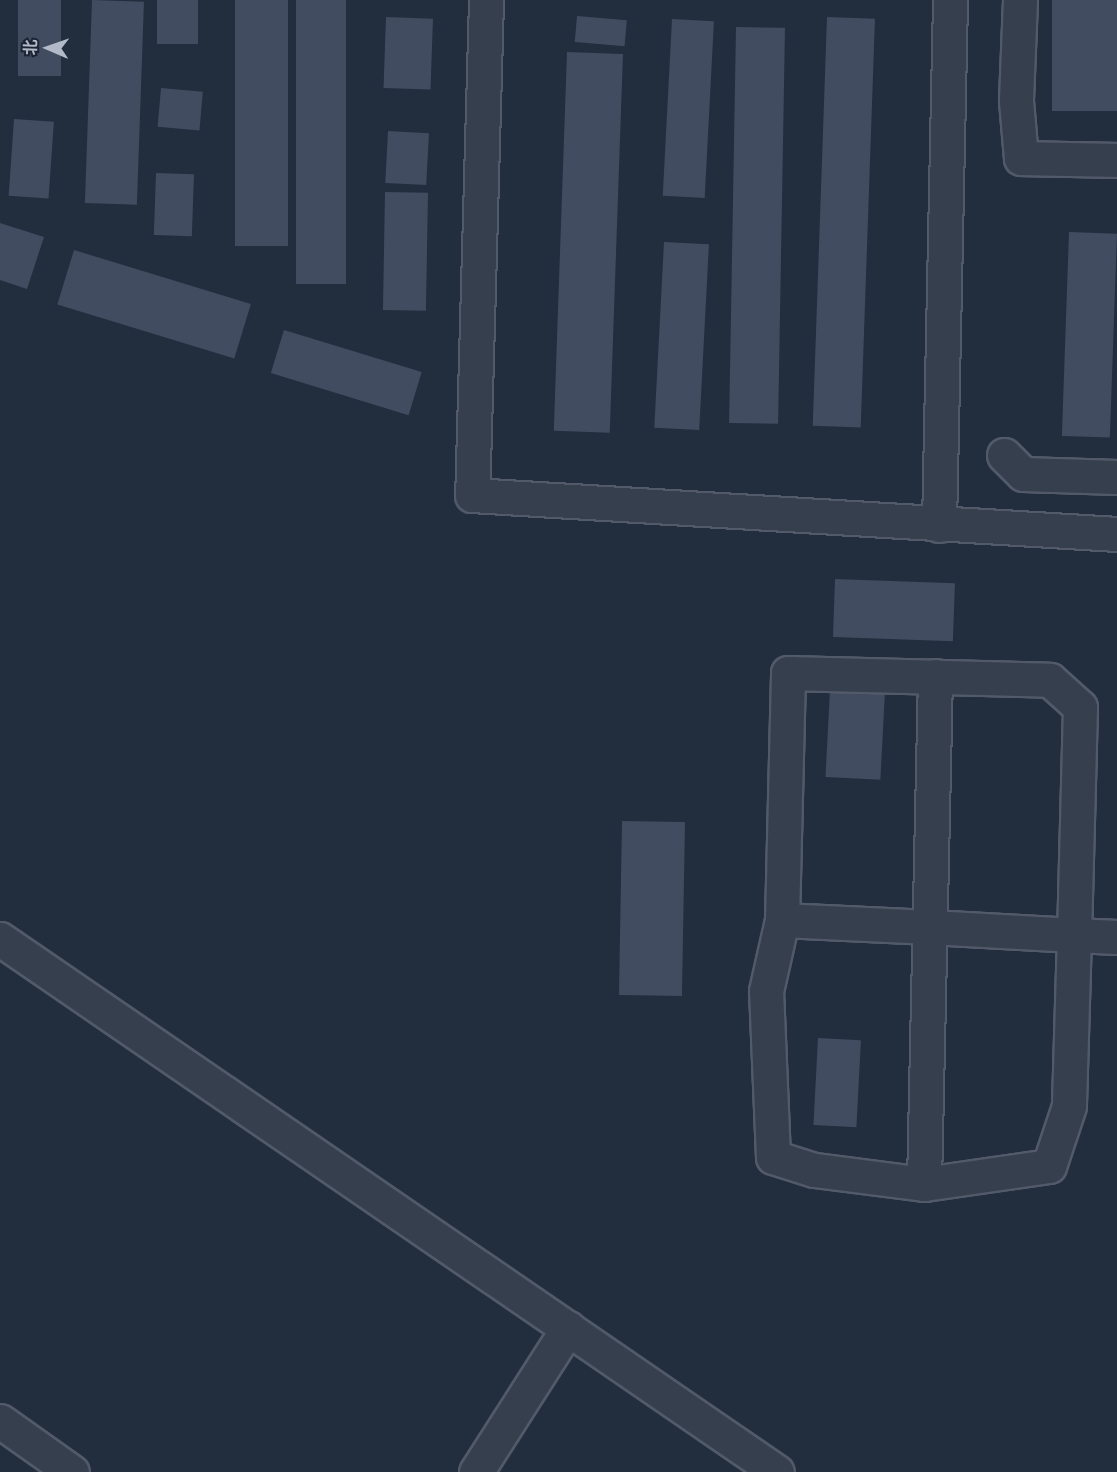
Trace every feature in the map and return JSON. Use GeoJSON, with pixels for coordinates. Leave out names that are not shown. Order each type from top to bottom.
{"type":"FeatureCollection","features":[{"type":"Feature","properties":{"kind":"street"},"geometry":{"type":"LineString","coordinates":[[486,0],[472,495],[1117,534]]}},
{"type":"Feature","properties":{"kind":"street"},"geometry":{"type":"LineString","coordinates":[[939,525],[950,0]]}},
{"type":"Feature","properties":{"kind":"street"},"geometry":{"type":"LineString","coordinates":[[1020,0],[1016,101],[1022,158],[1117,160]]}},
{"type":"Feature","properties":{"kind":"street"},"geometry":{"type":"LineString","coordinates":[[1004,455],[1023,474],[1117,477]]}},
{"type":"Feature","properties":{"kind":"street"},"geometry":{"type":"LineString","coordinates":[[788,673],[935,676],[1050,680],[1080,707],[1069,1106],[1049,1166],[924,1184],[814,1170],[773,1157],[766,991],[782,920],[788,673]]}},
{"type":"Feature","properties":{"kind":"street"},"geometry":{"type":"LineString","coordinates":[[924,1184],[935,676]]}},
{"type":"Feature","properties":{"kind":"street"},"geometry":{"type":"LineString","coordinates":[[782,920],[1117,937]]}},
{"type":"Feature","properties":{"kind":"street"},"geometry":{"type":"LineString","coordinates":[[0,939],[777,1472]]}},
{"type":"Feature","properties":{"kind":"street"},"geometry":{"type":"LineString","coordinates":[[476,1472],[568,1328]]}},
{"type":"Feature","properties":{"kind":"street"},"geometry":{"type":"LineString","coordinates":[[0,1422],[72,1472]]}},
{"type":"Feature","properties":{"kind":"building"},"geometry":{"type":"Polygon","coordinates":[[[18,0],[61,0],[61,76],[18,76],[18,0]]]}},
{"type":"Feature","properties":{"kind":"building"},"geometry":{"type":"Polygon","coordinates":[[[92,0],[144,2],[137,205],[85,203],[92,0]]]}},
{"type":"Feature","properties":{"kind":"building"},"geometry":{"type":"Polygon","coordinates":[[[157,0],[198,0],[198,44],[157,44],[157,0]]]}},
{"type":"Feature","properties":{"kind":"building"},"geometry":{"type":"Polygon","coordinates":[[[235,0],[288,0],[288,246],[235,246],[235,0]]]}},
{"type":"Feature","properties":{"kind":"building"},"geometry":{"type":"Polygon","coordinates":[[[296,0],[346,0],[346,284],[296,284],[296,0]]]}},
{"type":"Feature","properties":{"kind":"building"},"geometry":{"type":"Polygon","coordinates":[[[1052,0],[1117,0],[1117,111],[1052,111],[1052,0]]]}},
{"type":"Feature","properties":{"kind":"building"},"geometry":{"type":"Polygon","coordinates":[[[577,16],[627,20],[625,46],[575,42],[577,16]]]}},
{"type":"Feature","properties":{"kind":"building"},"geometry":{"type":"Polygon","coordinates":[[[386,17],[433,19],[430,90],[384,88],[386,17]]]}},
{"type":"Feature","properties":{"kind":"building"},"geometry":{"type":"Polygon","coordinates":[[[827,17],[875,19],[861,427],[813,426],[827,17]]]}},
{"type":"Feature","properties":{"kind":"building"},"geometry":{"type":"Polygon","coordinates":[[[672,19],[714,21],[705,198],[663,196],[672,19]]]}},
{"type":"Feature","properties":{"kind":"building"},"geometry":{"type":"Polygon","coordinates":[[[736,27],[785,28],[778,424],[729,423],[736,27]]]}},
{"type":"Feature","properties":{"kind":"building"},"geometry":{"type":"Polygon","coordinates":[[[567,52],[623,54],[610,433],[554,431],[567,52]]]}},
{"type":"Feature","properties":{"kind":"building"},"geometry":{"type":"Polygon","coordinates":[[[161,88],[203,92],[199,131],[158,127],[161,88]]]}},
{"type":"Feature","properties":{"kind":"building"},"geometry":{"type":"Polygon","coordinates":[[[14,119],[54,122],[49,199],[9,196],[14,119]]]}},
{"type":"Feature","properties":{"kind":"building"},"geometry":{"type":"Polygon","coordinates":[[[388,131],[429,133],[426,185],[385,183],[388,131]]]}},
{"type":"Feature","properties":{"kind":"building"},"geometry":{"type":"Polygon","coordinates":[[[156,173],[194,174],[192,236],[154,235],[156,173]]]}},
{"type":"Feature","properties":{"kind":"building"},"geometry":{"type":"Polygon","coordinates":[[[385,192],[428,193],[426,311],[383,310],[385,192]]]}},
{"type":"Feature","properties":{"kind":"building"},"geometry":{"type":"Polygon","coordinates":[[[0,223],[44,237],[27,289],[0,280],[0,223]]]}},
{"type":"Feature","properties":{"kind":"building"},"geometry":{"type":"Polygon","coordinates":[[[1069,232],[1117,234],[1110,438],[1062,436],[1069,232]]]}},
{"type":"Feature","properties":{"kind":"building"},"geometry":{"type":"Polygon","coordinates":[[[664,242],[709,244],[699,430],[654,428],[664,242]]]}},
{"type":"Feature","properties":{"kind":"building"},"geometry":{"type":"Polygon","coordinates":[[[74,250],[251,304],[234,359],[57,305],[74,250]]]}},
{"type":"Feature","properties":{"kind":"building"},"geometry":{"type":"Polygon","coordinates":[[[284,330],[422,372],[409,415],[271,373],[284,330]]]}},
{"type":"Feature","properties":{"kind":"building"},"geometry":{"type":"Polygon","coordinates":[[[835,579],[955,583],[953,641],[833,637],[835,579]]]}},
{"type":"Feature","properties":{"kind":"building"},"geometry":{"type":"Polygon","coordinates":[[[830,690],[885,693],[880,780],[825,777],[830,690]]]}},
{"type":"Feature","properties":{"kind":"building"},"geometry":{"type":"Polygon","coordinates":[[[622,821],[685,822],[682,996],[619,995],[622,821]]]}},
{"type":"Feature","properties":{"kind":"building"},"geometry":{"type":"Polygon","coordinates":[[[818,1038],[861,1040],[856,1127],[813,1125],[818,1038]]]}}]}
